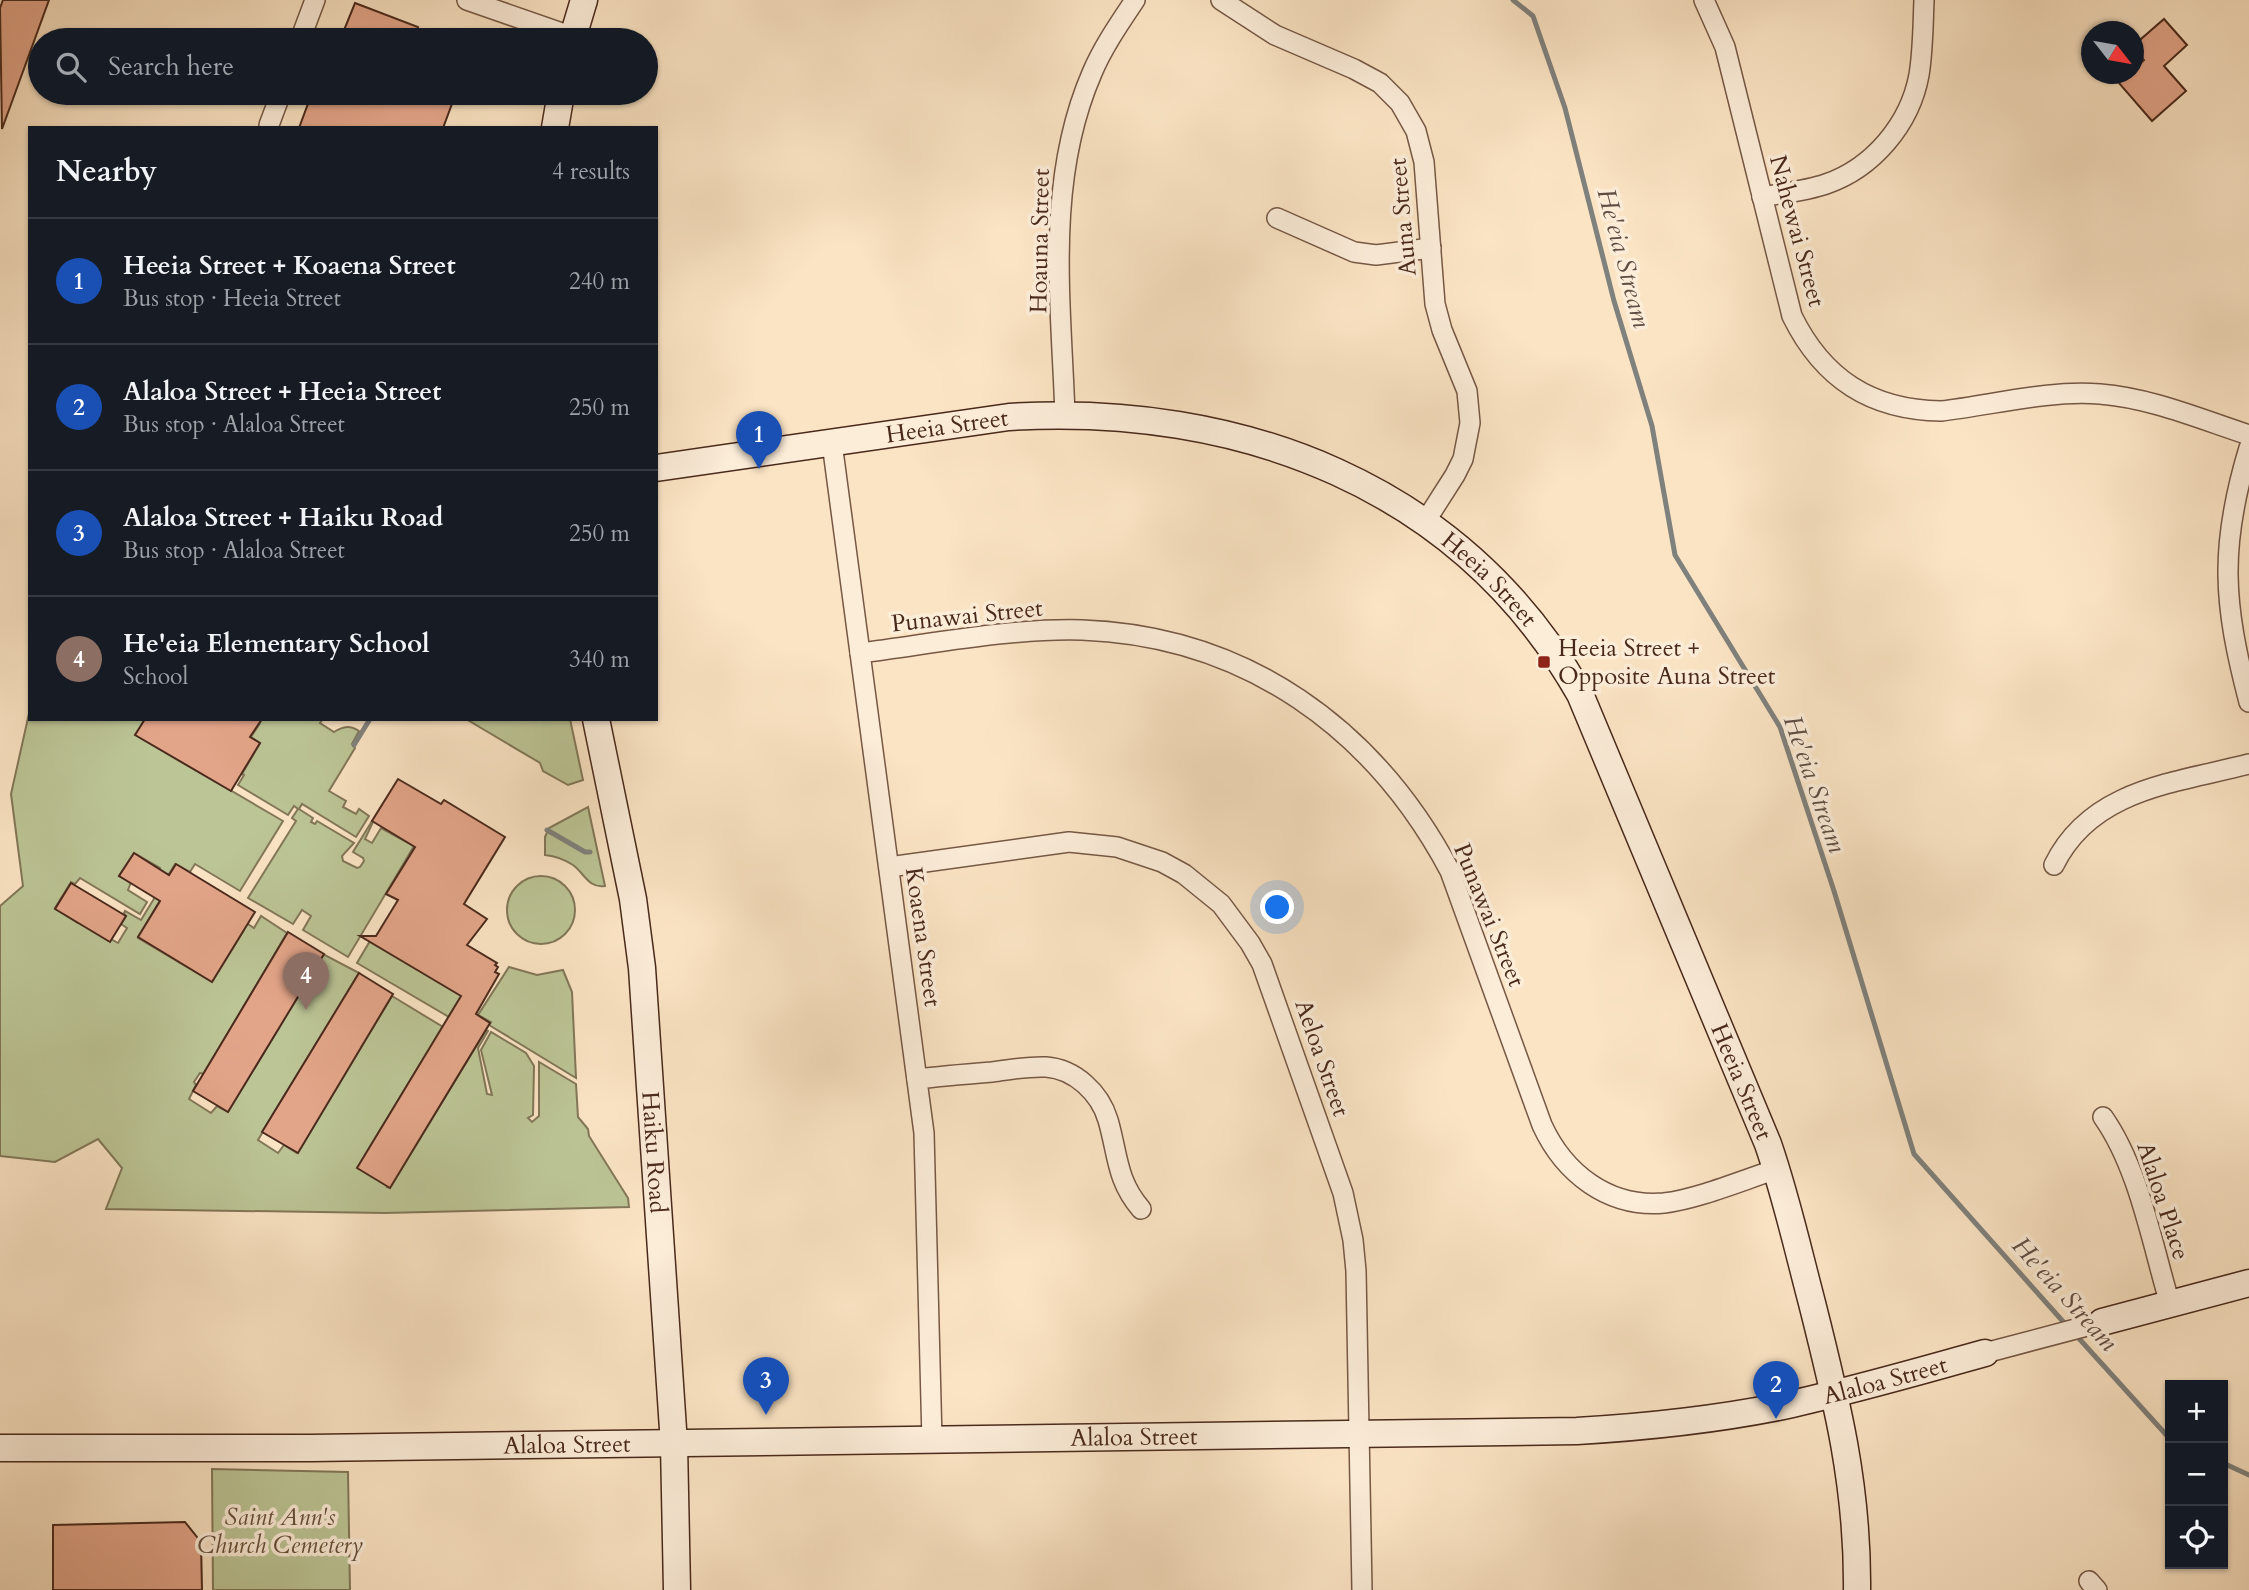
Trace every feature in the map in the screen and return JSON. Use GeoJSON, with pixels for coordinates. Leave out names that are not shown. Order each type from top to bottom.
{"type":"FeatureCollection","features":[{"type":"Feature","properties":{"kind":"street"},"geometry":{"type":"LineString","coordinates":[[305,28],[316,0]]}},
{"type":"Feature","properties":{"kind":"street"},"geometry":{"type":"LineString","coordinates":[[467,0],[542,28]]}},
{"type":"Feature","properties":{"kind":"street"},"geometry":{"type":"LineString","coordinates":[[575,28],[584,0]]}},
{"type":"Feature","properties":{"kind":"street","name":"Hoauna Street"},"geometry":{"type":"LineString","coordinates":[[1065,415],[1059,239],[1064,172],[1070,138],[1091,74],[1135,0]]}},
{"type":"Feature","properties":{"kind":"street","name":"Auna Street"},"geometry":{"type":"LineString","coordinates":[[1221,0],[1275,34],[1367,76],[1385,88],[1409,117],[1421,146],[1437,318],[1467,391],[1470,424],[1463,459],[1425,522]]}},
{"type":"Feature","properties":{"kind":"street","name":"Nahewai Street"},"geometry":{"type":"LineString","coordinates":[[1704,0],[1726,47],[1786,297],[1801,334],[1825,366],[1848,385],[1872,398],[1906,409],[1941,411],[2042,396],[2107,395],[2137,400],[2249,435]]}},
{"type":"Feature","properties":{"kind":"street"},"geometry":{"type":"LineString","coordinates":[[1762,197],[1832,181],[1857,169],[1885,145],[1907,112],[1914,94],[1919,75],[1924,0]]}},
{"type":"Feature","properties":{"kind":"street"},"geometry":{"type":"LineString","coordinates":[[269,125],[276,105]]}},
{"type":"Feature","properties":{"kind":"street"},"geometry":{"type":"LineString","coordinates":[[555,126],[559,105]]}},
{"type":"Feature","properties":{"kind":"street"},"geometry":{"type":"LineString","coordinates":[[1277,218],[1354,252],[1376,255],[1431,248]]}},
{"type":"Feature","properties":{"kind":"street","name":"Heeia Street"},"geometry":{"type":"LineString","coordinates":[[658,468],[1009,417],[1132,417],[1173,423],[1252,441],[1291,454],[1344,476],[1384,497],[1425,522],[1465,552],[1511,596],[1548,642],[1580,694],[1755,1110],[1777,1169],[1846,1442],[1856,1517],[1857,1590]]}},
{"type":"Feature","properties":{"kind":"street","name":"Koaena Street"},"geometry":{"type":"LineString","coordinates":[[832,443],[924,1133],[932,1440]]}},
{"type":"Feature","properties":{"kind":"street"},"geometry":{"type":"LineString","coordinates":[[2249,448],[2233,508],[2227,558],[2230,616],[2249,702]]}},
{"type":"Feature","properties":{"kind":"street","name":"Punawai Street"},"geometry":{"type":"LineString","coordinates":[[860,653],[1026,633],[1092,631],[1179,645],[1220,659],[1270,682],[1326,718],[1367,754],[1397,787],[1434,842],[1450,871],[1542,1125],[1555,1149],[1572,1171],[1602,1192],[1648,1203],[1679,1200],[1777,1169]]}},
{"type":"Feature","properties":{"kind":"street","name":"Haiku Road"},"geometry":{"type":"LineString","coordinates":[[596,721],[638,935],[674,1444],[677,1590]]}},
{"type":"Feature","properties":{"kind":"street"},"geometry":{"type":"LineString","coordinates":[[2054,865],[2076,829],[2117,802],[2153,788],[2249,764]]}},
{"type":"Feature","properties":{"kind":"street","name":"Aeloa Street"},"geometry":{"type":"LineString","coordinates":[[888,867],[1057,843],[1093,843],[1117,847],[1162,862],[1184,874],[1212,896],[1237,923],[1262,964],[1349,1216],[1356,1271],[1362,1590]]}},
{"type":"Feature","properties":{"kind":"street"},"geometry":{"type":"LineString","coordinates":[[917,1079],[1045,1067],[1068,1073],[1095,1094],[1106,1114],[1119,1174],[1141,1209]]}},
{"type":"Feature","properties":{"kind":"street","name":"Alaloa Place"},"geometry":{"type":"LineString","coordinates":[[2103,1117],[2118,1140],[2131,1169],[2169,1304]]}},
{"type":"Feature","properties":{"kind":"street","name":"Alaloa Street"},"geometry":{"type":"LineString","coordinates":[[0,1448],[674,1444],[1625,1428],[1720,1417],[1835,1394],[2249,1283]]}},
{"type":"Feature","properties":{"kind":"green space"},"geometry":{"type":"Polygon","coordinates":[[[28,718],[28,721],[144,721],[136,735],[283,821],[240,891],[195,864],[190,872],[175,864],[169,874],[172,878],[158,873],[160,868],[134,853],[119,876],[131,882],[128,890],[147,902],[140,914],[80,878],[75,884],[71,882],[55,908],[78,923],[95,915],[111,939],[118,943],[127,928],[121,924],[126,916],[125,911],[141,920],[163,884],[169,885],[138,938],[212,982],[244,930],[242,920],[254,928],[261,916],[287,933],[204,1074],[200,1073],[194,1082],[196,1085],[189,1099],[211,1113],[217,1106],[228,1112],[323,954],[359,973],[258,1140],[278,1153],[284,1145],[297,1153],[392,996],[443,1027],[387,1187],[390,1188],[486,1030],[488,1031],[478,1048],[487,1094],[492,1095],[481,1050],[491,1032],[526,1053],[534,1066],[533,1115],[528,1118],[532,1122],[539,1116],[539,1062],[576,1084],[578,1117],[588,1129],[589,1136],[628,1198],[629,1207],[385,1213],[106,1209],[122,1168],[98,1139],[55,1162],[0,1156],[0,906],[23,886],[11,794],[28,718]]]}},
{"type":"Feature","properties":{"kind":"green space"},"geometry":{"type":"Polygon","coordinates":[[[257,721],[322,721],[320,723],[334,732],[347,727],[359,731],[352,744],[355,748],[329,791],[346,801],[343,807],[356,814],[359,809],[369,816],[356,837],[302,804],[299,809],[313,818],[311,822],[315,824],[317,821],[354,843],[342,856],[343,861],[360,867],[363,858],[353,852],[372,821],[365,839],[372,843],[381,828],[414,846],[348,957],[303,930],[311,916],[302,910],[293,924],[248,898],[296,821],[292,818],[298,809],[294,806],[288,815],[238,785],[260,743],[251,737],[260,723],[257,721]]]}},
{"type":"Feature","properties":{"kind":"green space"},"geometry":{"type":"Polygon","coordinates":[[[469,721],[570,721],[583,780],[568,785],[543,771],[540,763],[469,721]]]}},
{"type":"Feature","properties":{"kind":"green space"},"geometry":{"type":"Polygon","coordinates":[[[588,807],[605,886],[591,883],[566,861],[545,855],[545,837],[549,828],[588,807]]]}},
{"type":"Feature","properties":{"kind":"green space"},"geometry":{"type":"Polygon","coordinates":[[[541,876],[554,878],[565,886],[573,897],[573,923],[565,934],[554,942],[541,944],[528,942],[517,934],[509,923],[507,910],[509,897],[517,886],[528,878],[541,876]]]}},
{"type":"Feature","properties":{"kind":"green space"},"geometry":{"type":"Polygon","coordinates":[[[370,941],[475,1004],[449,1017],[357,963],[370,941]]]}},
{"type":"Feature","properties":{"kind":"green space"},"geometry":{"type":"Polygon","coordinates":[[[509,967],[537,975],[563,970],[572,992],[576,1078],[489,1025],[491,1022],[478,1015],[509,967]]]}},
{"type":"Feature","properties":{"kind":"green space","name":"Saint Ann's Church Cemetery"},"geometry":{"type":"Polygon","coordinates":[[[212,1469],[348,1472],[350,1590],[213,1590],[212,1469]]]}},
{"type":"Feature","properties":{"kind":"building"},"geometry":{"type":"Polygon","coordinates":[[[3,0],[49,0],[39,28],[28,28],[28,58],[2,129],[0,8],[3,0]]]}},
{"type":"Feature","properties":{"kind":"building"},"geometry":{"type":"Polygon","coordinates":[[[355,3],[418,27],[418,28],[345,28],[355,3]]]}},
{"type":"Feature","properties":{"kind":"building"},"geometry":{"type":"Polygon","coordinates":[[[2164,19],[2187,45],[2164,66],[2186,91],[2152,121],[2120,84],[2144,84],[2144,36],[2164,19]]]}},
{"type":"Feature","properties":{"kind":"building"},"geometry":{"type":"Polygon","coordinates":[[[308,105],[452,105],[444,126],[300,126],[308,105]]]}},
{"type":"Feature","properties":{"kind":"building"},"geometry":{"type":"Polygon","coordinates":[[[144,721],[261,721],[250,737],[260,743],[231,791],[135,735],[144,721]]]}},
{"type":"Feature","properties":{"kind":"building"},"geometry":{"type":"Polygon","coordinates":[[[398,779],[441,804],[444,800],[505,837],[464,904],[487,919],[467,945],[497,963],[495,965],[498,967],[495,972],[499,974],[476,1014],[490,1023],[390,1188],[357,1168],[461,996],[360,936],[376,936],[398,900],[386,894],[415,847],[372,821],[398,779]]]}},
{"type":"Feature","properties":{"kind":"building"},"geometry":{"type":"Polygon","coordinates":[[[134,853],[169,875],[176,864],[255,912],[212,982],[138,937],[160,901],[119,876],[134,853]]]}},
{"type":"Feature","properties":{"kind":"building"},"geometry":{"type":"Polygon","coordinates":[[[71,883],[126,916],[110,942],[55,909],[71,883]]]}},
{"type":"Feature","properties":{"kind":"building"},"geometry":{"type":"Polygon","coordinates":[[[288,932],[324,954],[228,1112],[193,1091],[288,932]]]}},
{"type":"Feature","properties":{"kind":"building"},"geometry":{"type":"Polygon","coordinates":[[[359,973],[393,994],[298,1153],[262,1132],[359,973]]]}},
{"type":"Feature","properties":{"kind":"building"},"geometry":{"type":"Polygon","coordinates":[[[185,1522],[201,1542],[202,1590],[53,1590],[53,1525],[185,1522]]]}},
{"type":"Feature","properties":{"kind":"waterway","name":"He'eia Stream"},"geometry":{"type":"LineString","coordinates":[[1513,0],[1533,16],[1565,108],[1614,301],[1652,426],[1675,555],[1780,727],[1834,891],[1914,1154],[2067,1326]]}},
{"type":"Feature","properties":{"kind":"waterway"},"geometry":{"type":"LineString","coordinates":[[354,745],[369,721]]}},
{"type":"Feature","properties":{"kind":"waterway"},"geometry":{"type":"LineString","coordinates":[[547,830],[585,852],[590,852]]}},
{"type":"Feature","properties":{"kind":"waterway","name":"He'eia Stream"},"geometry":{"type":"LineString","coordinates":[[2074,1333],[2165,1433]]}},
{"type":"Feature","properties":{"kind":"waterway","name":"He'eia Stream"},"geometry":{"type":"LineString","coordinates":[[2228,1465],[2249,1475]]}},
{"type":"Feature","properties":{"kind":"place","name":"Heeia Street + Koaena Street"},"geometry":{"type":"Point","coordinates":[759,469]}},
{"type":"Feature","properties":{"kind":"place","name":"Heeia Street + Opposite Auna Street"},"geometry":{"type":"Point","coordinates":[1544,662]}},
{"type":"Feature","properties":{"kind":"place","name":"He'eia Elementary School"},"geometry":{"type":"Point","coordinates":[306,1010]}},
{"type":"Feature","properties":{"kind":"place","name":"Alaloa Street + Haiku Road"},"geometry":{"type":"Point","coordinates":[766,1415]}},
{"type":"Feature","properties":{"kind":"place","name":"Alaloa Street + Heeia Street"},"geometry":{"type":"Point","coordinates":[1776,1419]}}]}
